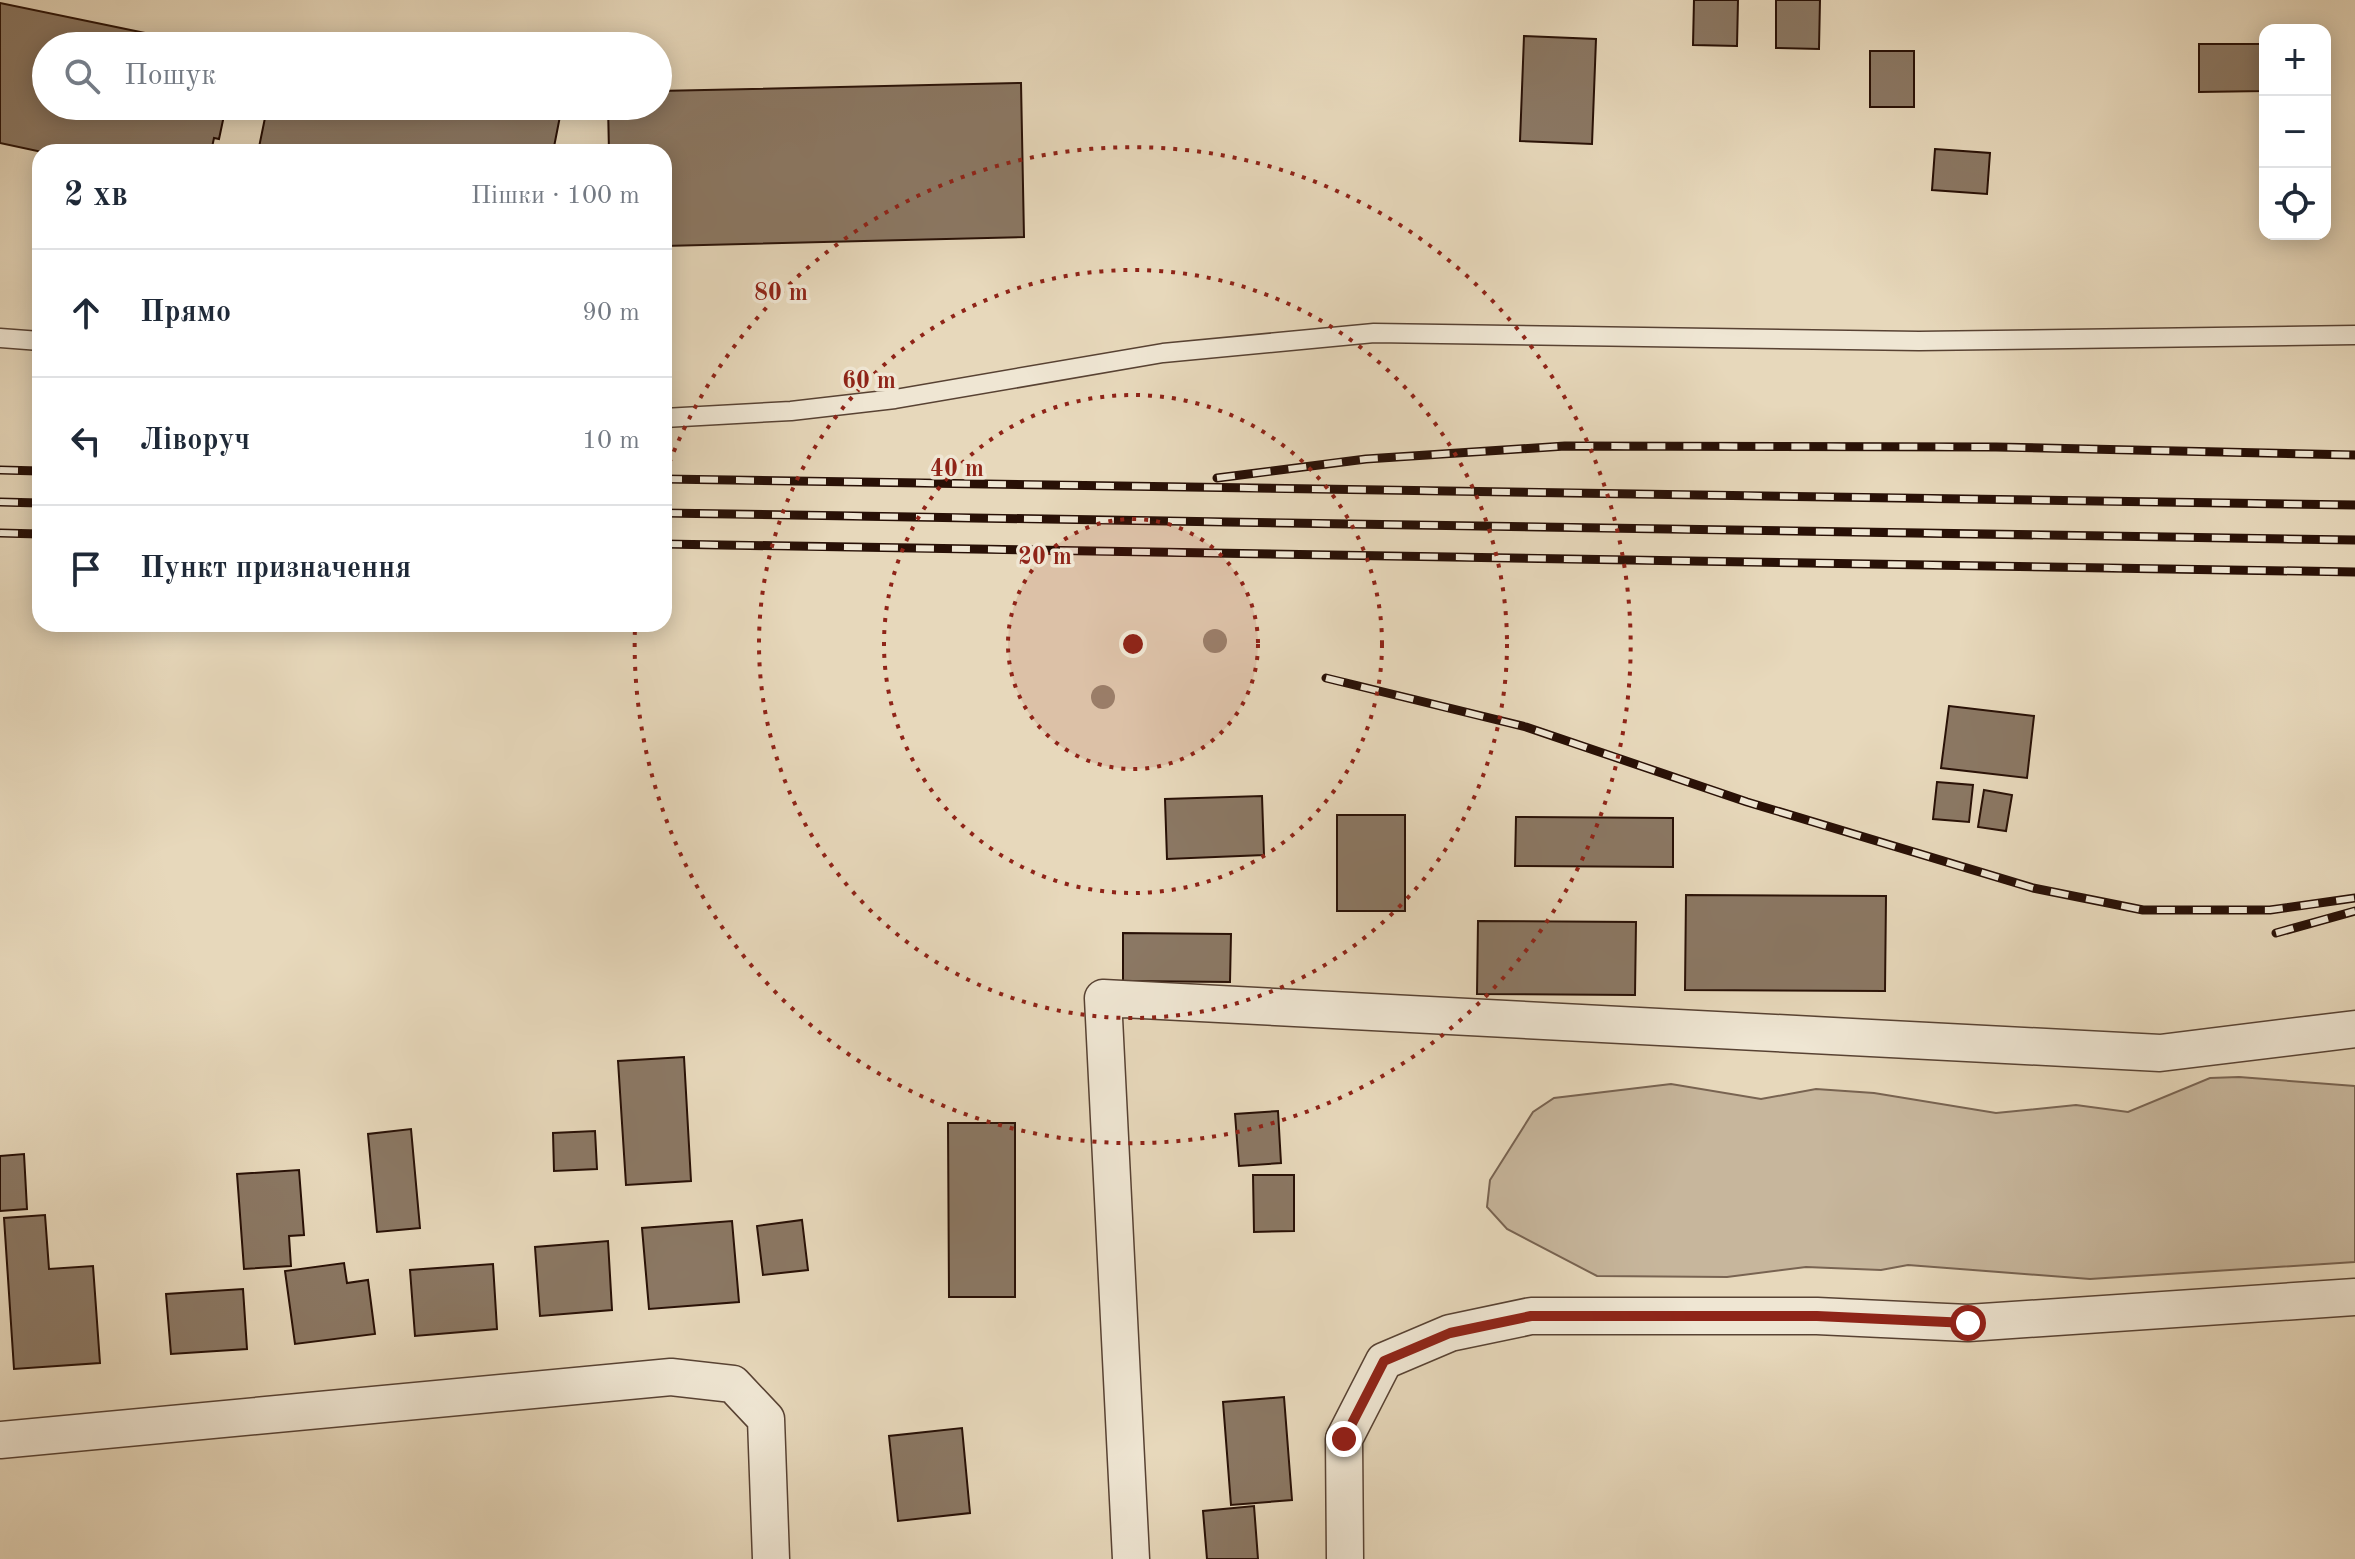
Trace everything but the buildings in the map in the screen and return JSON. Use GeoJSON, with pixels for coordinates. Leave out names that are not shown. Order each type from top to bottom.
{"type":"FeatureCollection","features":[{"type":"Feature","properties":{"kind":"street"},"geometry":{"type":"LineString","coordinates":[[1131,1559],[1103,998],[2160,1053],[2355,1029]]}},
{"type":"Feature","properties":{"kind":"street"},"geometry":{"type":"LineString","coordinates":[[1345,1559],[1344,1439],[1384,1361],[1450,1333],[1531,1316],[1817,1316],[1968,1323],[2355,1297]]}},
{"type":"Feature","properties":{"kind":"street"},"geometry":{"type":"LineString","coordinates":[[0,1440],[671,1377],[733,1384],[766,1419],[771,1559]]}},
{"type":"Feature","properties":{"kind":"lane"},"geometry":{"type":"LineString","coordinates":[[672,417],[821,408],[1163,353],[1374,333],[1919,341],[2355,335]]}},
{"type":"Feature","properties":{"kind":"lane"},"geometry":{"type":"LineString","coordinates":[[0,338],[32,340]]}},
{"type":"Feature","properties":{"kind":"shaded area"},"geometry":{"type":"Polygon","coordinates":[[[2239,1077],[2355,1086],[2355,1262],[2090,1279],[1908,1265],[1881,1270],[1806,1267],[1727,1277],[1597,1276],[1507,1229],[1487,1207],[1490,1180],[1533,1112],[1554,1098],[1671,1084],[1761,1099],[1816,1089],[1874,1093],[1996,1113],[2076,1105],[2128,1112],[2210,1078],[2239,1077]]]}},
{"type":"Feature","properties":{"kind":"railway"},"geometry":{"type":"LineString","coordinates":[[1217,478],[1366,459],[1565,446],[1996,447],[2355,455]]}},
{"type":"Feature","properties":{"kind":"railway"},"geometry":{"type":"LineString","coordinates":[[0,470],[32,471]]}},
{"type":"Feature","properties":{"kind":"railway"},"geometry":{"type":"LineString","coordinates":[[672,479],[2355,505]]}},
{"type":"Feature","properties":{"kind":"railway"},"geometry":{"type":"LineString","coordinates":[[0,502],[32,503]]}},
{"type":"Feature","properties":{"kind":"railway"},"geometry":{"type":"LineString","coordinates":[[672,513],[2355,540]]}},
{"type":"Feature","properties":{"kind":"railway"},"geometry":{"type":"LineString","coordinates":[[0,533],[32,534]]}},
{"type":"Feature","properties":{"kind":"railway"},"geometry":{"type":"LineString","coordinates":[[672,544],[2355,572]]}},
{"type":"Feature","properties":{"kind":"railway"},"geometry":{"type":"LineString","coordinates":[[1326,678],[1526,727],[1747,802],[2033,888],[2143,910],[2270,910],[2355,898]]}},
{"type":"Feature","properties":{"kind":"railway"},"geometry":{"type":"LineString","coordinates":[[2276,933],[2355,911]]}},
{"type":"Feature","properties":{"kind":"route"},"geometry":{"type":"LineString","coordinates":[[1344,1439],[1384,1361],[1450,1333],[1531,1316],[1817,1316],[1968,1323]]}}]}
